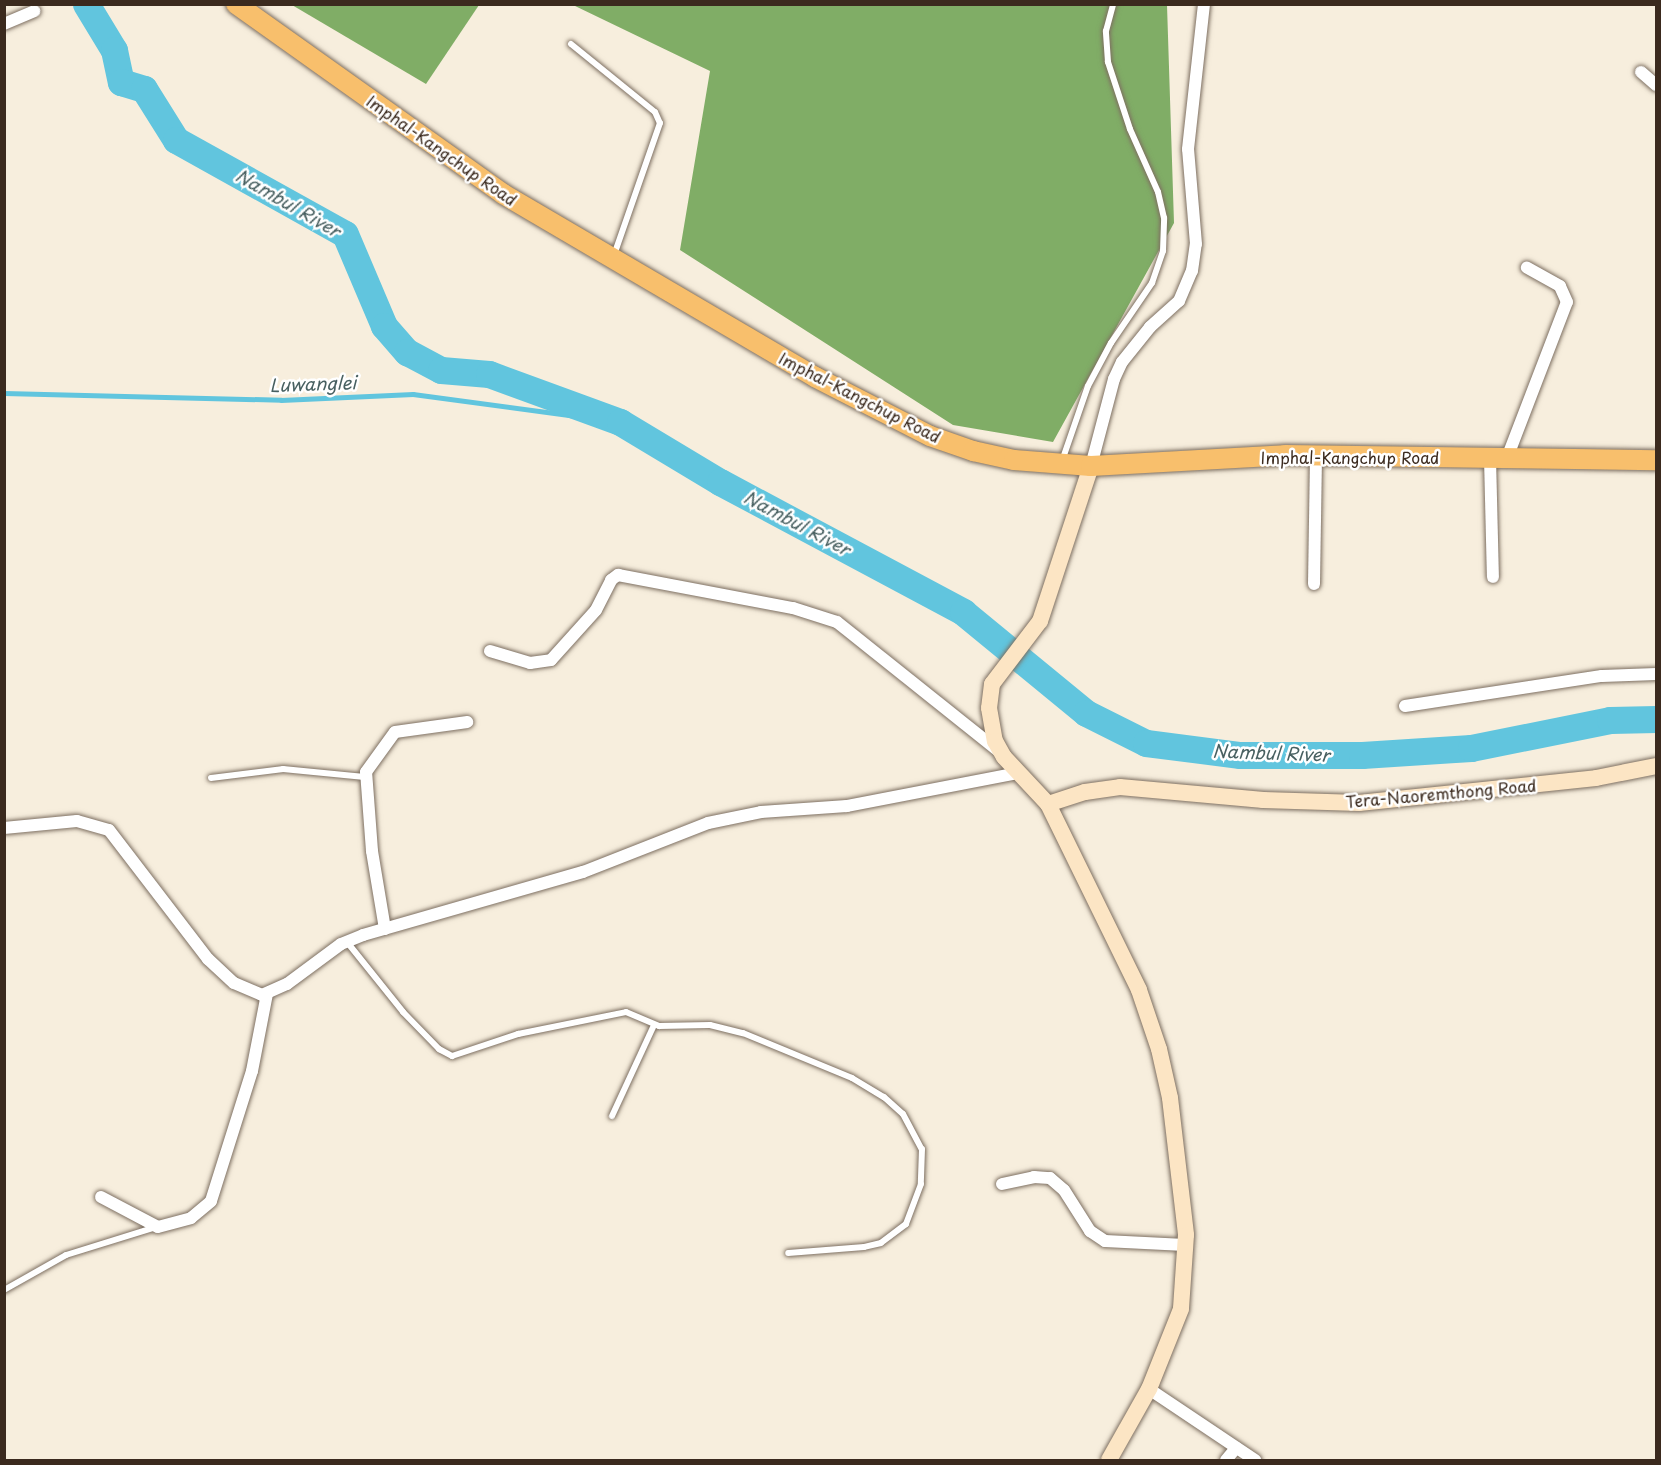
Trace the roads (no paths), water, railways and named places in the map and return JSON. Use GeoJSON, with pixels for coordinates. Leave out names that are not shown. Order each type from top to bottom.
{"type":"FeatureCollection","features":[{"type":"Feature","properties":{"kind":"main road","name":"Imphal-Kangchup Road"},"geometry":{"type":"LineString","coordinates":[[236,4],[503,194],[815,377],[930,436],[973,451],[1061,465],[1091,466],[1316,456],[1656,460]]}},
{"type":"Feature","properties":{"kind":"street"},"geometry":{"type":"LineString","coordinates":[[1002,754],[991,724],[992,684],[1040,621],[1091,466],[1114,380],[1122,362],[1150,327],[1179,301],[1192,272],[1196,243],[1188,149],[1204,4]]}},
{"type":"Feature","properties":{"kind":"street"},"geometry":{"type":"LineString","coordinates":[[4,24],[34,10]]}},
{"type":"Feature","properties":{"kind":"street"},"geometry":{"type":"LineString","coordinates":[[1641,72],[1656,85]]}},
{"type":"Feature","properties":{"kind":"street"},"geometry":{"type":"LineString","coordinates":[[1493,577],[1499,458],[1567,302],[1560,286],[1527,268]]}},
{"type":"Feature","properties":{"kind":"street"},"geometry":{"type":"LineString","coordinates":[[1314,584],[1316,456]]}},
{"type":"Feature","properties":{"kind":"street"},"geometry":{"type":"LineString","coordinates":[[490,651],[530,663],[551,660],[596,610],[611,580],[618,575],[793,608],[837,622],[1002,754],[1048,804],[1150,1021],[1170,1098],[1183,1190],[1185,1245],[1181,1309],[1149,1389],[1109,1461]]}},
{"type":"Feature","properties":{"kind":"street"},"geometry":{"type":"LineString","coordinates":[[1405,706],[1590,678],[1656,674]]}},
{"type":"Feature","properties":{"kind":"street"},"geometry":{"type":"LineString","coordinates":[[385,929],[365,777],[384,742],[395,732],[467,722]]}},
{"type":"Feature","properties":{"kind":"street","name":"Tera-Naoremthong Road"},"geometry":{"type":"LineString","coordinates":[[1048,804],[1085,792],[1120,787],[1263,800],[1359,803],[1596,778],[1656,766]]}},
{"type":"Feature","properties":{"kind":"street"},"geometry":{"type":"LineString","coordinates":[[4,828],[76,821],[109,830],[208,959],[248,992],[267,994],[346,941],[583,872],[689,828],[733,816],[847,806],[1018,773]]}},
{"type":"Feature","properties":{"kind":"street"},"geometry":{"type":"LineString","coordinates":[[101,1197],[158,1227],[191,1218],[211,1201],[252,1071],[267,994]]}},
{"type":"Feature","properties":{"kind":"street"},"geometry":{"type":"LineString","coordinates":[[1002,1184],[1034,1177],[1050,1178],[1064,1190],[1090,1231],[1105,1242],[1185,1245]]}},
{"type":"Feature","properties":{"kind":"street"},"geometry":{"type":"LineString","coordinates":[[1149,1389],[1255,1461]]}},
{"type":"Feature","properties":{"kind":"street"},"geometry":{"type":"LineString","coordinates":[[1226,1461],[1236,1448]]}},
{"type":"Feature","properties":{"kind":"lane"},"geometry":{"type":"LineString","coordinates":[[1061,465],[1088,386],[1111,343],[1152,283],[1163,251],[1164,218],[1158,192],[1130,129],[1108,62],[1106,31],[1113,4]]}},
{"type":"Feature","properties":{"kind":"lane"},"geometry":{"type":"LineString","coordinates":[[571,44],[655,112],[660,123],[612,260]]}},
{"type":"Feature","properties":{"kind":"lane"},"geometry":{"type":"LineString","coordinates":[[212,778],[283,769],[365,777]]}},
{"type":"Feature","properties":{"kind":"lane"},"geometry":{"type":"LineString","coordinates":[[346,941],[403,1012],[439,1049],[452,1056],[518,1034],[619,1012],[632,1012],[654,1025],[710,1025],[752,1037],[852,1078],[884,1097],[915,1130],[922,1149],[921,1184],[906,1224],[895,1235],[864,1247],[788,1253]]}},
{"type":"Feature","properties":{"kind":"lane"},"geometry":{"type":"LineString","coordinates":[[612,1116],[654,1025]]}},
{"type":"Feature","properties":{"kind":"lane"},"geometry":{"type":"LineString","coordinates":[[4,1290],[66,1256],[158,1227]]}},
{"type":"Feature","properties":{"kind":"waterway","name":"Nambul River"},"geometry":{"type":"LineString","coordinates":[[86,4],[114,50],[121,82],[144,89],[176,140],[345,234],[384,326],[407,352],[441,370],[489,374],[620,422],[720,482],[963,612],[1086,713],[1146,743],[1240,755],[1362,755],[1471,748],[1610,720],[1656,719]]}},
{"type":"Feature","properties":{"kind":"waterway","name":"Luwanglei"},"geometry":{"type":"LineString","coordinates":[[4,393],[281,400],[413,394],[620,422]]}}]}
